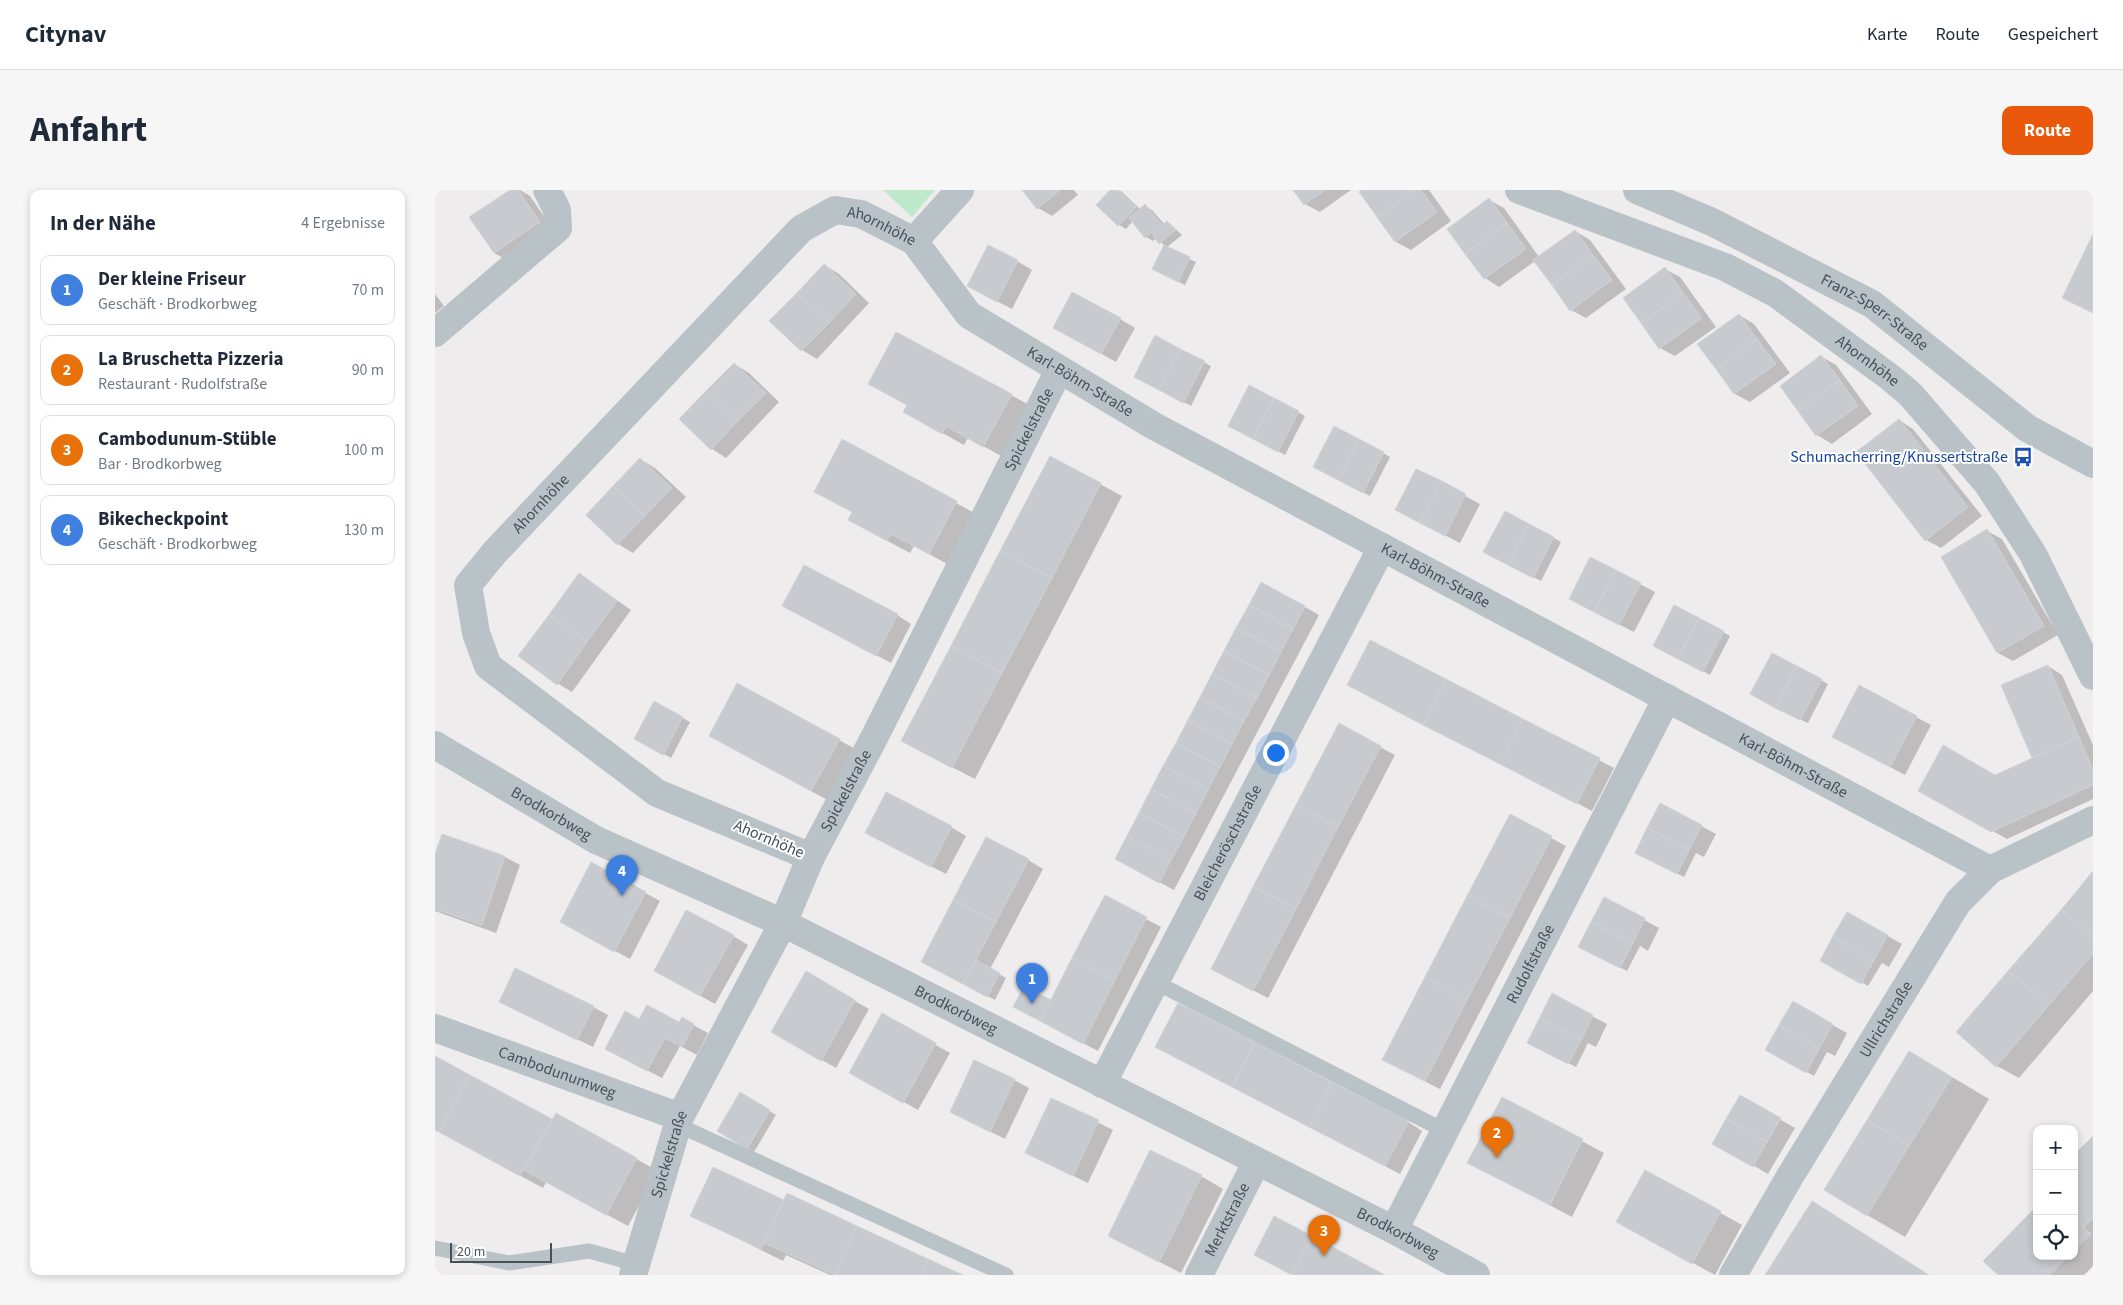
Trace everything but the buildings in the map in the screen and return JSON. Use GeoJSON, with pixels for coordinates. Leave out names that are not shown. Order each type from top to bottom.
{"type":"FeatureCollection","features":[{"type":"Feature","properties":{"kind":"street"},"geometry":{"type":"LineString","coordinates":[[435,333],[559,228],[557,210],[547,190]]}},
{"type":"Feature","properties":{"kind":"street","name":"Ahornhöhe"},"geometry":{"type":"LineString","coordinates":[[811,857],[657,793],[488,666],[476,633],[468,585],[495,552],[801,229],[835,210],[861,214],[914,241],[960,190]]}},
{"type":"Feature","properties":{"kind":"street","name":"Ahornhöhe"},"geometry":{"type":"LineString","coordinates":[[1519,190],[1725,267],[1775,293],[1910,394],[1987,483],[2033,554],[2093,676]]}},
{"type":"Feature","properties":{"kind":"street","name":"Franz-Sperr-Straße"},"geometry":{"type":"LineString","coordinates":[[1637,190],[1713,222],[1872,304],[2027,428],[2093,464]]}},
{"type":"Feature","properties":{"kind":"street","name":"Karl-Böhm-Straße"},"geometry":{"type":"LineString","coordinates":[[914,241],[969,315],[1154,426],[1990,870]]}},
{"type":"Feature","properties":{"kind":"street","name":"Spickelstraße"},"geometry":{"type":"LineString","coordinates":[[635,1269],[679,1121],[783,922],[811,857],[874,738],[1059,370]]}},
{"type":"Feature","properties":{"kind":"street","name":"Bleicheröschstraße"},"geometry":{"type":"LineString","coordinates":[[1101,1084],[1382,547]]}},
{"type":"Feature","properties":{"kind":"street","name":"Rudolfstraße"},"geometry":{"type":"LineString","coordinates":[[1394,1230],[1667,698]]}},
{"type":"Feature","properties":{"kind":"street","name":"Brodkorbweg"},"geometry":{"type":"LineString","coordinates":[[435,745],[596,840],[783,922],[1256,1163],[1394,1230],[1476,1275]]}},
{"type":"Feature","properties":{"kind":"street","name":"Ullrichstraße"},"geometry":{"type":"LineString","coordinates":[[1733,1275],[1789,1178],[1958,902],[1990,870],[2093,820]]}},
{"type":"Feature","properties":{"kind":"street","name":"Cambodunumweg"},"geometry":{"type":"LineString","coordinates":[[435,1028],[679,1121]]}},
{"type":"Feature","properties":{"kind":"street","name":"Merktstraße"},"geometry":{"type":"LineString","coordinates":[[1199,1275],[1256,1163]]}},
{"type":"Feature","properties":{"kind":"lane"},"geometry":{"type":"LineString","coordinates":[[1155,982],[1445,1131]]}},
{"type":"Feature","properties":{"kind":"lane"},"geometry":{"type":"LineString","coordinates":[[679,1121],[1006,1275]]}},
{"type":"Feature","properties":{"kind":"lane"},"geometry":{"type":"LineString","coordinates":[[435,1248],[509,1264],[589,1250],[635,1269]]}},
{"type":"Feature","properties":{"kind":"green space"},"geometry":{"type":"Polygon","coordinates":[[[883,190],[935,190],[912,217],[883,190]]]}},
{"type":"Feature","properties":{"kind":"place","name":"Schumacherring/Knussertstraße"},"geometry":{"type":"Point","coordinates":[2023,457]}},
{"type":"Feature","properties":{"kind":"place","name":"Bikecheckpoint"},"geometry":{"type":"Point","coordinates":[622,896]}},
{"type":"Feature","properties":{"kind":"place","name":"Der kleine Friseur"},"geometry":{"type":"Point","coordinates":[1032,1004]}},
{"type":"Feature","properties":{"kind":"place","name":"La Bruschetta Pizzeria"},"geometry":{"type":"Point","coordinates":[1497,1158]}},
{"type":"Feature","properties":{"kind":"place","name":"Cambodunum-Stüble"},"geometry":{"type":"Point","coordinates":[1324,1256]}}]}
